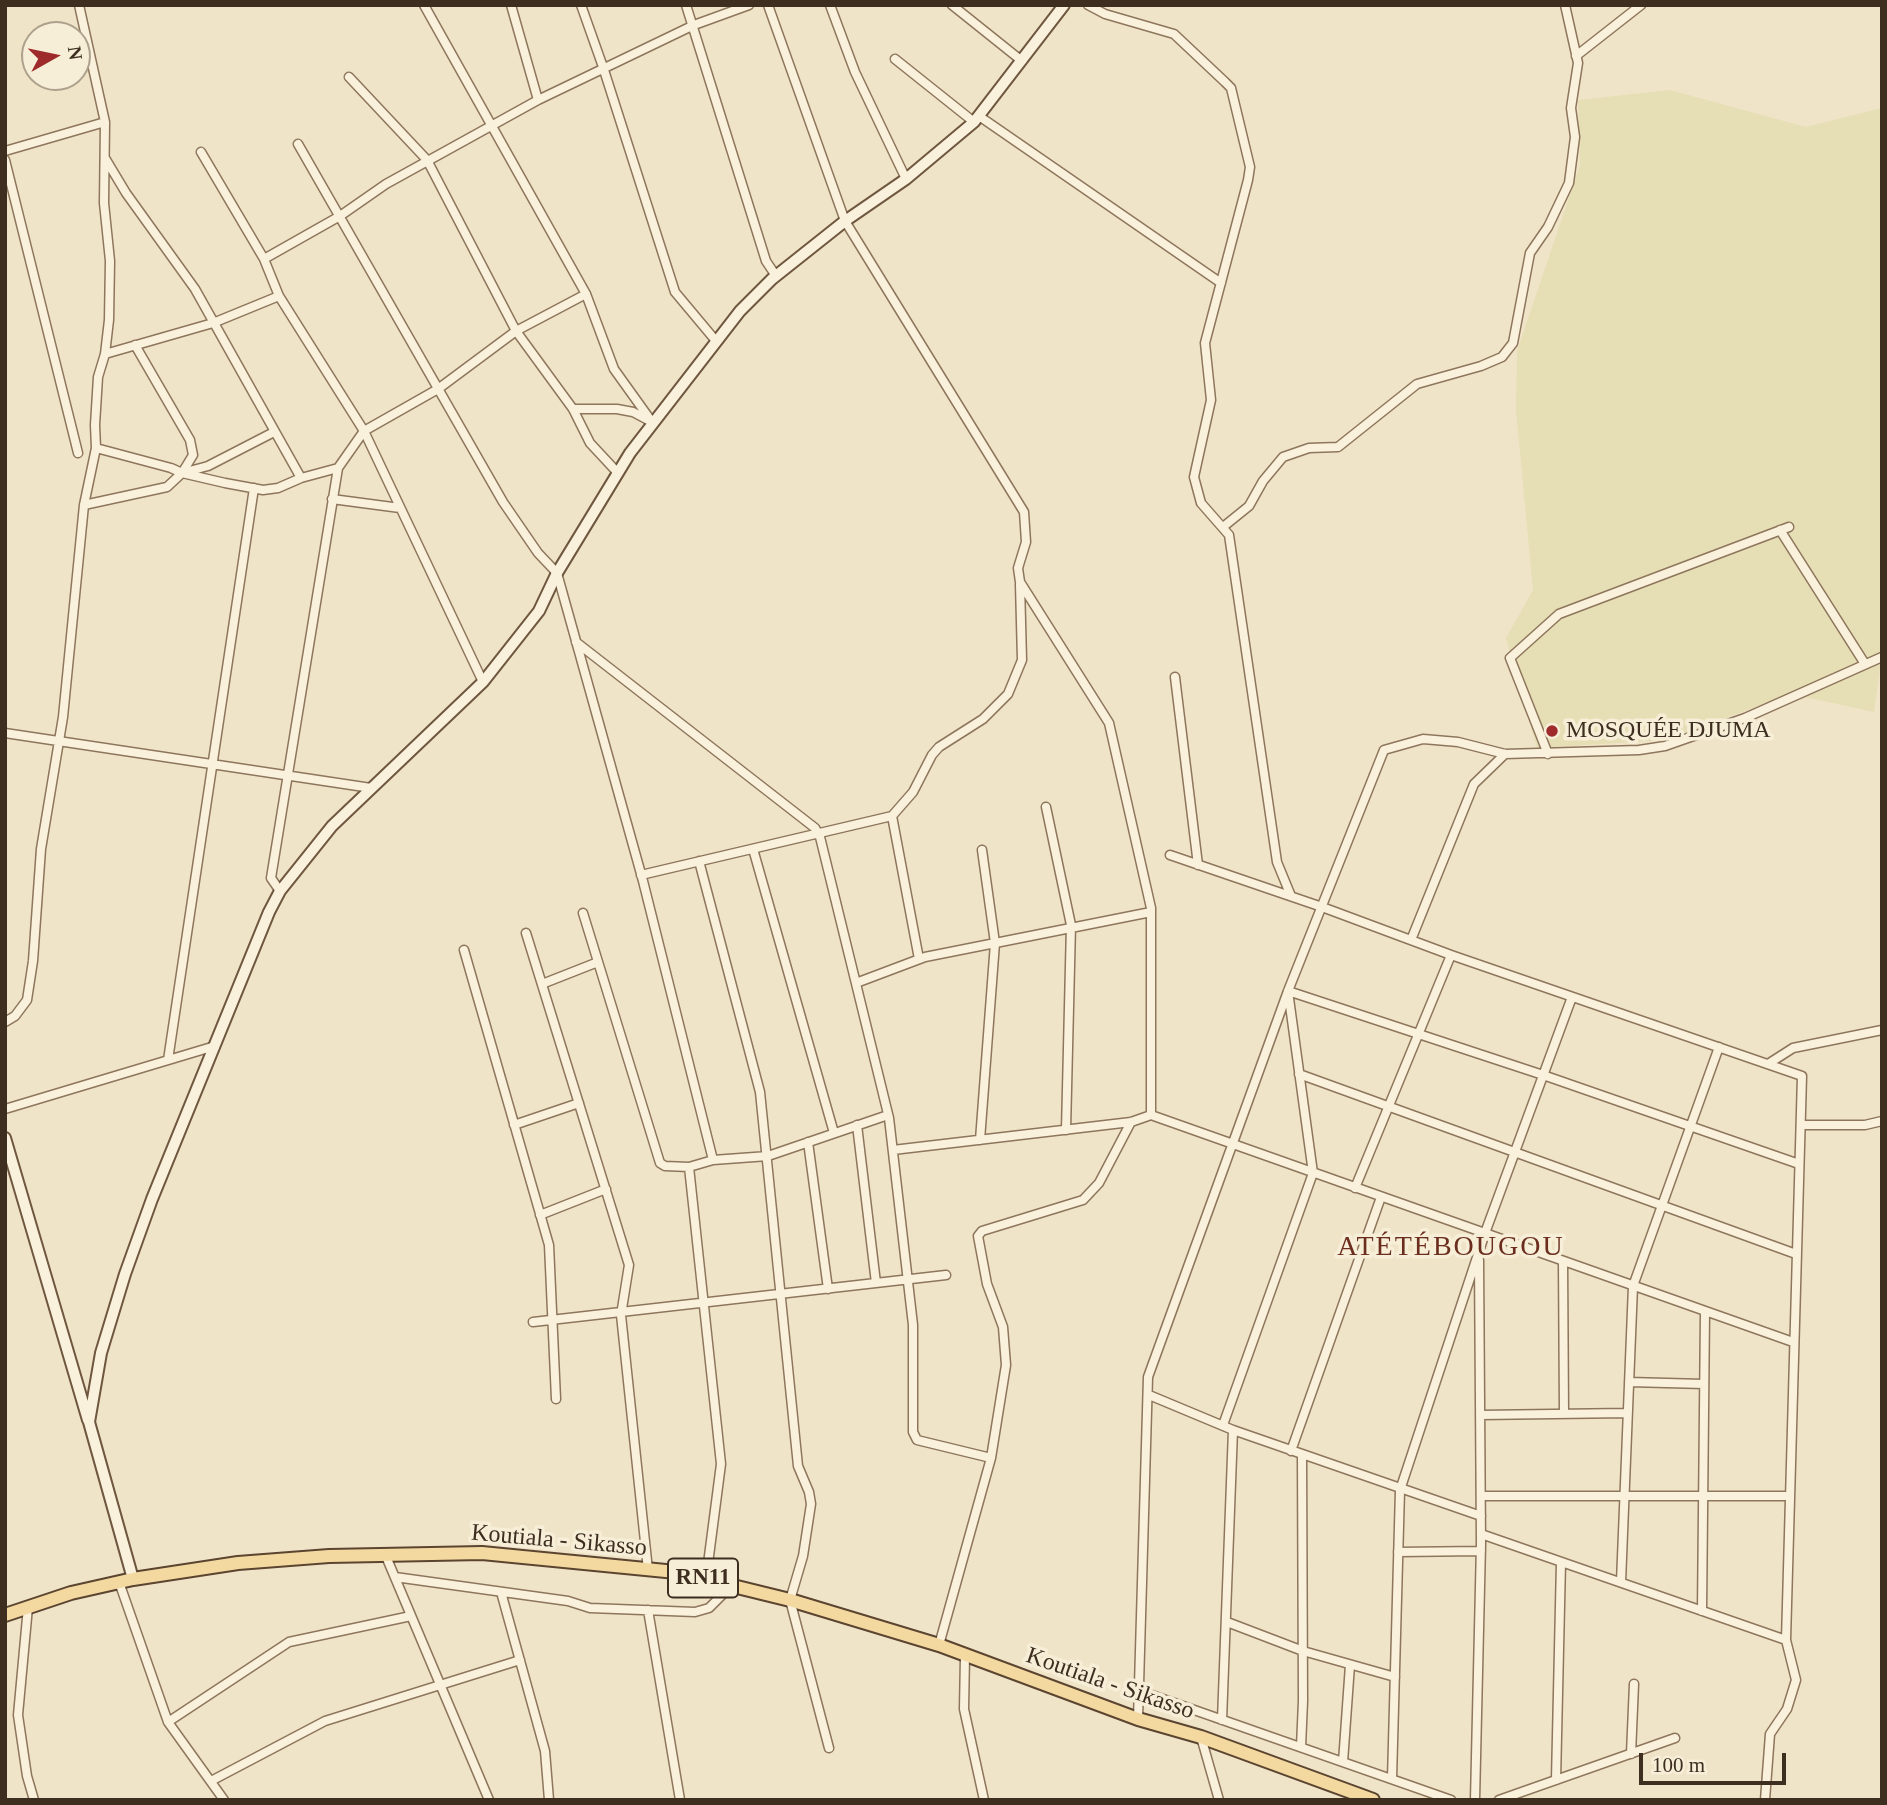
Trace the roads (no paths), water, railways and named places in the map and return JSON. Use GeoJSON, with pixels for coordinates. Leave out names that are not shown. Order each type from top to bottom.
{"type":"FeatureCollection","features":[{"type":"Feature","properties":{"kind":"main road","name":"Koutiala - Sikasso"},"geometry":{"type":"LineString","coordinates":[[5,1615],[119,1582],[238,1563],[385,1554],[482,1553],[648,1570],[706,1578],[939,1645],[1138,1719],[1201,1737],[1373,1800]]}},
{"type":"Feature","properties":{"kind":"street"},"geometry":{"type":"LineString","coordinates":[[5,1022],[15,1016],[27,1000],[34,949],[41,849],[59,741],[84,505],[96,448],[98,377],[105,354],[110,295],[110,261],[104,203],[104,122],[79,5]]}},
{"type":"Feature","properties":{"kind":"street"},"geometry":{"type":"LineString","coordinates":[[424,5],[586,294],[614,369],[652,422]]}},
{"type":"Feature","properties":{"kind":"street"},"geometry":{"type":"LineString","coordinates":[[511,5],[538,100]]}},
{"type":"Feature","properties":{"kind":"street"},"geometry":{"type":"LineString","coordinates":[[581,5],[675,292],[716,341]]}},
{"type":"Feature","properties":{"kind":"street"},"geometry":{"type":"LineString","coordinates":[[686,5],[765,261],[776,276]]}},
{"type":"Feature","properties":{"kind":"street"},"geometry":{"type":"LineString","coordinates":[[264,259],[340,216],[427,160],[538,100],[694,25],[749,5]]}},
{"type":"Feature","properties":{"kind":"street"},"geometry":{"type":"LineString","coordinates":[[641,875],[892,817],[913,792],[939,747],[983,719],[1008,694],[1022,660],[1018,568],[1026,542],[1024,512],[845,221],[768,5]]}},
{"type":"Feature","properties":{"kind":"street"},"geometry":{"type":"LineString","coordinates":[[830,5],[855,72],[906,179]]}},
{"type":"Feature","properties":{"kind":"street"},"geometry":{"type":"LineString","coordinates":[[952,5],[1022,61]]}},
{"type":"Feature","properties":{"kind":"street"},"geometry":{"type":"LineString","coordinates":[[89,1422],[102,1353],[125,1274],[269,912],[280,891],[332,826],[483,682],[539,611],[557,573],[617,472],[652,422],[740,311],[776,276],[845,221],[906,179],[977,119],[1064,5]]}},
{"type":"Feature","properties":{"kind":"street"},"geometry":{"type":"LineString","coordinates":[[1088,5],[1105,14],[1174,34],[1231,88],[1250,167],[1205,343],[1210,400],[1194,477],[1201,503],[1229,535],[1277,862],[1291,896]]}},
{"type":"Feature","properties":{"kind":"street"},"geometry":{"type":"LineString","coordinates":[[1223,527],[1249,506],[1263,481],[1283,457],[1309,448],[1338,447],[1417,384],[1502,357],[1513,343],[1531,253],[1548,227],[1569,183],[1575,137],[1571,108],[1578,63],[1565,5]]}},
{"type":"Feature","properties":{"kind":"street"},"geometry":{"type":"LineString","coordinates":[[1576,56],[1641,5]]}},
{"type":"Feature","properties":{"kind":"street"},"geometry":{"type":"LineString","coordinates":[[895,59],[977,119],[1221,283]]}},
{"type":"Feature","properties":{"kind":"street"},"geometry":{"type":"LineString","coordinates":[[349,77],[427,160],[516,331],[573,409],[590,443],[617,472]]}},
{"type":"Feature","properties":{"kind":"street"},"geometry":{"type":"LineString","coordinates":[[5,151],[104,122]]}},
{"type":"Feature","properties":{"kind":"street"},"geometry":{"type":"LineString","coordinates":[[298,144],[503,502],[538,553],[557,573],[641,875],[713,1160]]}},
{"type":"Feature","properties":{"kind":"street"},"geometry":{"type":"LineString","coordinates":[[201,152],[264,259],[279,296],[364,431],[483,682]]}},
{"type":"Feature","properties":{"kind":"street"},"geometry":{"type":"LineString","coordinates":[[105,158],[195,289],[301,478]]}},
{"type":"Feature","properties":{"kind":"street"},"geometry":{"type":"LineString","coordinates":[[5,160],[78,453]]}},
{"type":"Feature","properties":{"kind":"street"},"geometry":{"type":"LineString","coordinates":[[280,891],[271,878],[338,468],[364,431],[438,389],[516,331],[586,294]]}},
{"type":"Feature","properties":{"kind":"street"},"geometry":{"type":"LineString","coordinates":[[105,354],[213,323],[279,296]]}},
{"type":"Feature","properties":{"kind":"street"},"geometry":{"type":"LineString","coordinates":[[84,505],[167,487],[193,455],[190,440],[135,345]]}},
{"type":"Feature","properties":{"kind":"street"},"geometry":{"type":"LineString","coordinates":[[573,409],[633,412],[652,422]]}},
{"type":"Feature","properties":{"kind":"street"},"geometry":{"type":"LineString","coordinates":[[181,473],[208,466],[274,432]]}},
{"type":"Feature","properties":{"kind":"street"},"geometry":{"type":"LineString","coordinates":[[96,448],[181,473],[254,488],[278,488],[301,478],[338,468]]}},
{"type":"Feature","properties":{"kind":"street"},"geometry":{"type":"LineString","coordinates":[[168,1060],[254,488]]}},
{"type":"Feature","properties":{"kind":"street"},"geometry":{"type":"LineString","coordinates":[[332,499],[400,508]]}},
{"type":"Feature","properties":{"kind":"street"},"geometry":{"type":"LineString","coordinates":[[1548,754],[1510,658],[1559,614],[1789,527]]}},
{"type":"Feature","properties":{"kind":"street"},"geometry":{"type":"LineString","coordinates":[[1780,530],[1865,664]]}},
{"type":"Feature","properties":{"kind":"street"},"geometry":{"type":"LineString","coordinates":[[1020,582],[1109,723],[1151,912],[1151,1115]]}},
{"type":"Feature","properties":{"kind":"street"},"geometry":{"type":"LineString","coordinates":[[576,642],[815,828],[888,1115],[913,1325],[913,1432],[917,1440],[991,1458]]}},
{"type":"Feature","properties":{"kind":"street"},"geometry":{"type":"LineString","coordinates":[[1138,1719],[1148,1377],[1288,991],[1384,750],[1423,739],[1458,742],[1505,754],[1639,750],[1665,746],[1745,718],[1882,657]]}},
{"type":"Feature","properties":{"kind":"street"},"geometry":{"type":"LineString","coordinates":[[1175,677],[1198,865]]}},
{"type":"Feature","properties":{"kind":"street"},"geometry":{"type":"LineString","coordinates":[[5,733],[371,788]]}},
{"type":"Feature","properties":{"kind":"street"},"geometry":{"type":"LineString","coordinates":[[1411,940],[1474,784],[1505,754]]}},
{"type":"Feature","properties":{"kind":"street"},"geometry":{"type":"LineString","coordinates":[[1046,807],[1071,928],[1066,1130]]}},
{"type":"Feature","properties":{"kind":"street"},"geometry":{"type":"LineString","coordinates":[[892,817],[919,959]]}},
{"type":"Feature","properties":{"kind":"street"},"geometry":{"type":"LineString","coordinates":[[753,849],[834,1133]]}},
{"type":"Feature","properties":{"kind":"street"},"geometry":{"type":"LineString","coordinates":[[980,1140],[995,943],[982,850]]}},
{"type":"Feature","properties":{"kind":"street"},"geometry":{"type":"LineString","coordinates":[[1170,855],[1802,1076],[1786,1640],[1796,1680],[1787,1709],[1770,1734],[1765,1800]]}},
{"type":"Feature","properties":{"kind":"street"},"geometry":{"type":"LineString","coordinates":[[699,861],[760,1092],[798,1466],[811,1504],[803,1556],[790,1600],[829,1748]]}},
{"type":"Feature","properties":{"kind":"street"},"geometry":{"type":"LineString","coordinates":[[856,983],[919,959],[1151,912]]}},
{"type":"Feature","properties":{"kind":"street"},"geometry":{"type":"LineString","coordinates":[[583,913],[660,1163],[665,1166],[690,1167],[713,1160],[768,1156],[888,1115]]}},
{"type":"Feature","properties":{"kind":"street"},"geometry":{"type":"LineString","coordinates":[[526,933],[629,1265],[622,1312],[648,1570]]}},
{"type":"Feature","properties":{"kind":"street"},"geometry":{"type":"LineString","coordinates":[[464,950],[549,1245],[556,1399]]}},
{"type":"Feature","properties":{"kind":"street"},"geometry":{"type":"LineString","coordinates":[[1355,1188],[1451,955]]}},
{"type":"Feature","properties":{"kind":"street"},"geometry":{"type":"LineString","coordinates":[[542,984],[598,962]]}},
{"type":"Feature","properties":{"kind":"street"},"geometry":{"type":"LineString","coordinates":[[1288,991],[1544,1075],[1799,1164]]}},
{"type":"Feature","properties":{"kind":"street"},"geometry":{"type":"LineString","coordinates":[[1223,1424],[1313,1173],[1288,991]]}},
{"type":"Feature","properties":{"kind":"street"},"geometry":{"type":"LineString","coordinates":[[1392,1779],[1400,1490],[1485,1233],[1573,997]]}},
{"type":"Feature","properties":{"kind":"street"},"geometry":{"type":"LineString","coordinates":[[1768,1064],[1793,1048],[1882,1030]]}},
{"type":"Feature","properties":{"kind":"street"},"geometry":{"type":"LineString","coordinates":[[5,1109],[215,1046]]}},
{"type":"Feature","properties":{"kind":"street"},"geometry":{"type":"LineString","coordinates":[[1620,1583],[1633,1286],[1719,1047]]}},
{"type":"Feature","properties":{"kind":"street"},"geometry":{"type":"LineString","coordinates":[[1299,1074],[1796,1254]]}},
{"type":"Feature","properties":{"kind":"street"},"geometry":{"type":"LineString","coordinates":[[514,1125],[579,1103]]}},
{"type":"Feature","properties":{"kind":"street"},"geometry":{"type":"LineString","coordinates":[[893,1150],[1131,1122],[1151,1115],[1794,1342]]}},
{"type":"Feature","properties":{"kind":"street"},"geometry":{"type":"LineString","coordinates":[[1801,1125],[1865,1125],[1882,1121]]}},
{"type":"Feature","properties":{"kind":"street"},"geometry":{"type":"LineString","coordinates":[[939,1645],[991,1458],[1006,1365],[1003,1327],[987,1284],[978,1236],[982,1231],[1083,1200],[1099,1182],[1131,1122]]}},
{"type":"Feature","properties":{"kind":"street"},"geometry":{"type":"LineString","coordinates":[[858,1125],[876,1283]]}},
{"type":"Feature","properties":{"kind":"street"},"geometry":{"type":"LineString","coordinates":[[5,1138],[133,1579]]}},
{"type":"Feature","properties":{"kind":"street"},"geometry":{"type":"LineString","coordinates":[[808,1142],[828,1289]]}},
{"type":"Feature","properties":{"kind":"street"},"geometry":{"type":"LineString","coordinates":[[690,1167],[721,1464],[706,1578]]}},
{"type":"Feature","properties":{"kind":"street"},"geometry":{"type":"LineString","coordinates":[[540,1215],[606,1189]]}},
{"type":"Feature","properties":{"kind":"street"},"geometry":{"type":"LineString","coordinates":[[1290,1451],[1381,1197]]}},
{"type":"Feature","properties":{"kind":"street"},"geometry":{"type":"LineString","coordinates":[[1475,1800],[1481,1551],[1479,1251]]}},
{"type":"Feature","properties":{"kind":"street"},"geometry":{"type":"LineString","coordinates":[[1563,1261],[1564,1414]]}},
{"type":"Feature","properties":{"kind":"street"},"geometry":{"type":"LineString","coordinates":[[533,1322],[946,1275]]}},
{"type":"Feature","properties":{"kind":"street"},"geometry":{"type":"LineString","coordinates":[[1702,1611],[1705,1311]]}},
{"type":"Feature","properties":{"kind":"street"},"geometry":{"type":"LineString","coordinates":[[1629,1382],[1704,1384]]}},
{"type":"Feature","properties":{"kind":"street"},"geometry":{"type":"LineString","coordinates":[[1149,1395],[1290,1451],[1481,1516]]}},
{"type":"Feature","properties":{"kind":"street"},"geometry":{"type":"LineString","coordinates":[[1480,1415],[1628,1413]]}},
{"type":"Feature","properties":{"kind":"street"},"geometry":{"type":"LineString","coordinates":[[1222,1720],[1233,1430]]}},
{"type":"Feature","properties":{"kind":"street"},"geometry":{"type":"LineString","coordinates":[[1301,1747],[1302,1455]]}},
{"type":"Feature","properties":{"kind":"street"},"geometry":{"type":"LineString","coordinates":[[1480,1496],[1790,1496]]}},
{"type":"Feature","properties":{"kind":"street"},"geometry":{"type":"LineString","coordinates":[[1481,1534],[1786,1640]]}},
{"type":"Feature","properties":{"kind":"street"},"geometry":{"type":"LineString","coordinates":[[1398,1552],[1481,1551]]}},
{"type":"Feature","properties":{"kind":"street"},"geometry":{"type":"LineString","coordinates":[[385,1554],[489,1800]]}},
{"type":"Feature","properties":{"kind":"street"},"geometry":{"type":"LineString","coordinates":[[1556,1780],[1560,1562]]}},
{"type":"Feature","properties":{"kind":"street"},"geometry":{"type":"LineString","coordinates":[[395,1577],[568,1601],[590,1608],[695,1612],[709,1608],[732,1585]]}},
{"type":"Feature","properties":{"kind":"street"},"geometry":{"type":"LineString","coordinates":[[119,1582],[168,1722],[224,1800]]}},
{"type":"Feature","properties":{"kind":"street"},"geometry":{"type":"LineString","coordinates":[[501,1592],[545,1751],[549,1800]]}},
{"type":"Feature","properties":{"kind":"street"},"geometry":{"type":"LineString","coordinates":[[28,1607],[18,1715],[27,1776],[34,1800]]}},
{"type":"Feature","properties":{"kind":"street"},"geometry":{"type":"LineString","coordinates":[[649,1610],[680,1800]]}},
{"type":"Feature","properties":{"kind":"street"},"geometry":{"type":"LineString","coordinates":[[168,1722],[289,1642],[411,1616]]}},
{"type":"Feature","properties":{"kind":"street"},"geometry":{"type":"LineString","coordinates":[[1227,1622],[1303,1651],[1395,1677]]}},
{"type":"Feature","properties":{"kind":"street"},"geometry":{"type":"LineString","coordinates":[[965,1656],[964,1709],[984,1800]]}},
{"type":"Feature","properties":{"kind":"street"},"geometry":{"type":"LineString","coordinates":[[211,1781],[325,1721],[520,1660]]}},
{"type":"Feature","properties":{"kind":"street"},"geometry":{"type":"LineString","coordinates":[[1343,1762],[1350,1665]]}},
{"type":"Feature","properties":{"kind":"street"},"geometry":{"type":"LineString","coordinates":[[1631,1754],[1634,1684]]}},
{"type":"Feature","properties":{"kind":"street"},"geometry":{"type":"LineString","coordinates":[[1140,1691],[1451,1800]]}},
{"type":"Feature","properties":{"kind":"street"},"geometry":{"type":"LineString","coordinates":[[1201,1737],[1219,1800]]}},
{"type":"Feature","properties":{"kind":"street"},"geometry":{"type":"LineString","coordinates":[[1499,1800],[1675,1738]]}},
{"type":"Feature","properties":{"kind":"place","name":"MOSQUÉE DJUMA"},"geometry":{"type":"Point","coordinates":[1552,731]}},
{"type":"Feature","properties":{"kind":"district","name":"ATÉTÉBOUGOU"},"geometry":{"type":"Point","coordinates":[1451,1248]}}]}
